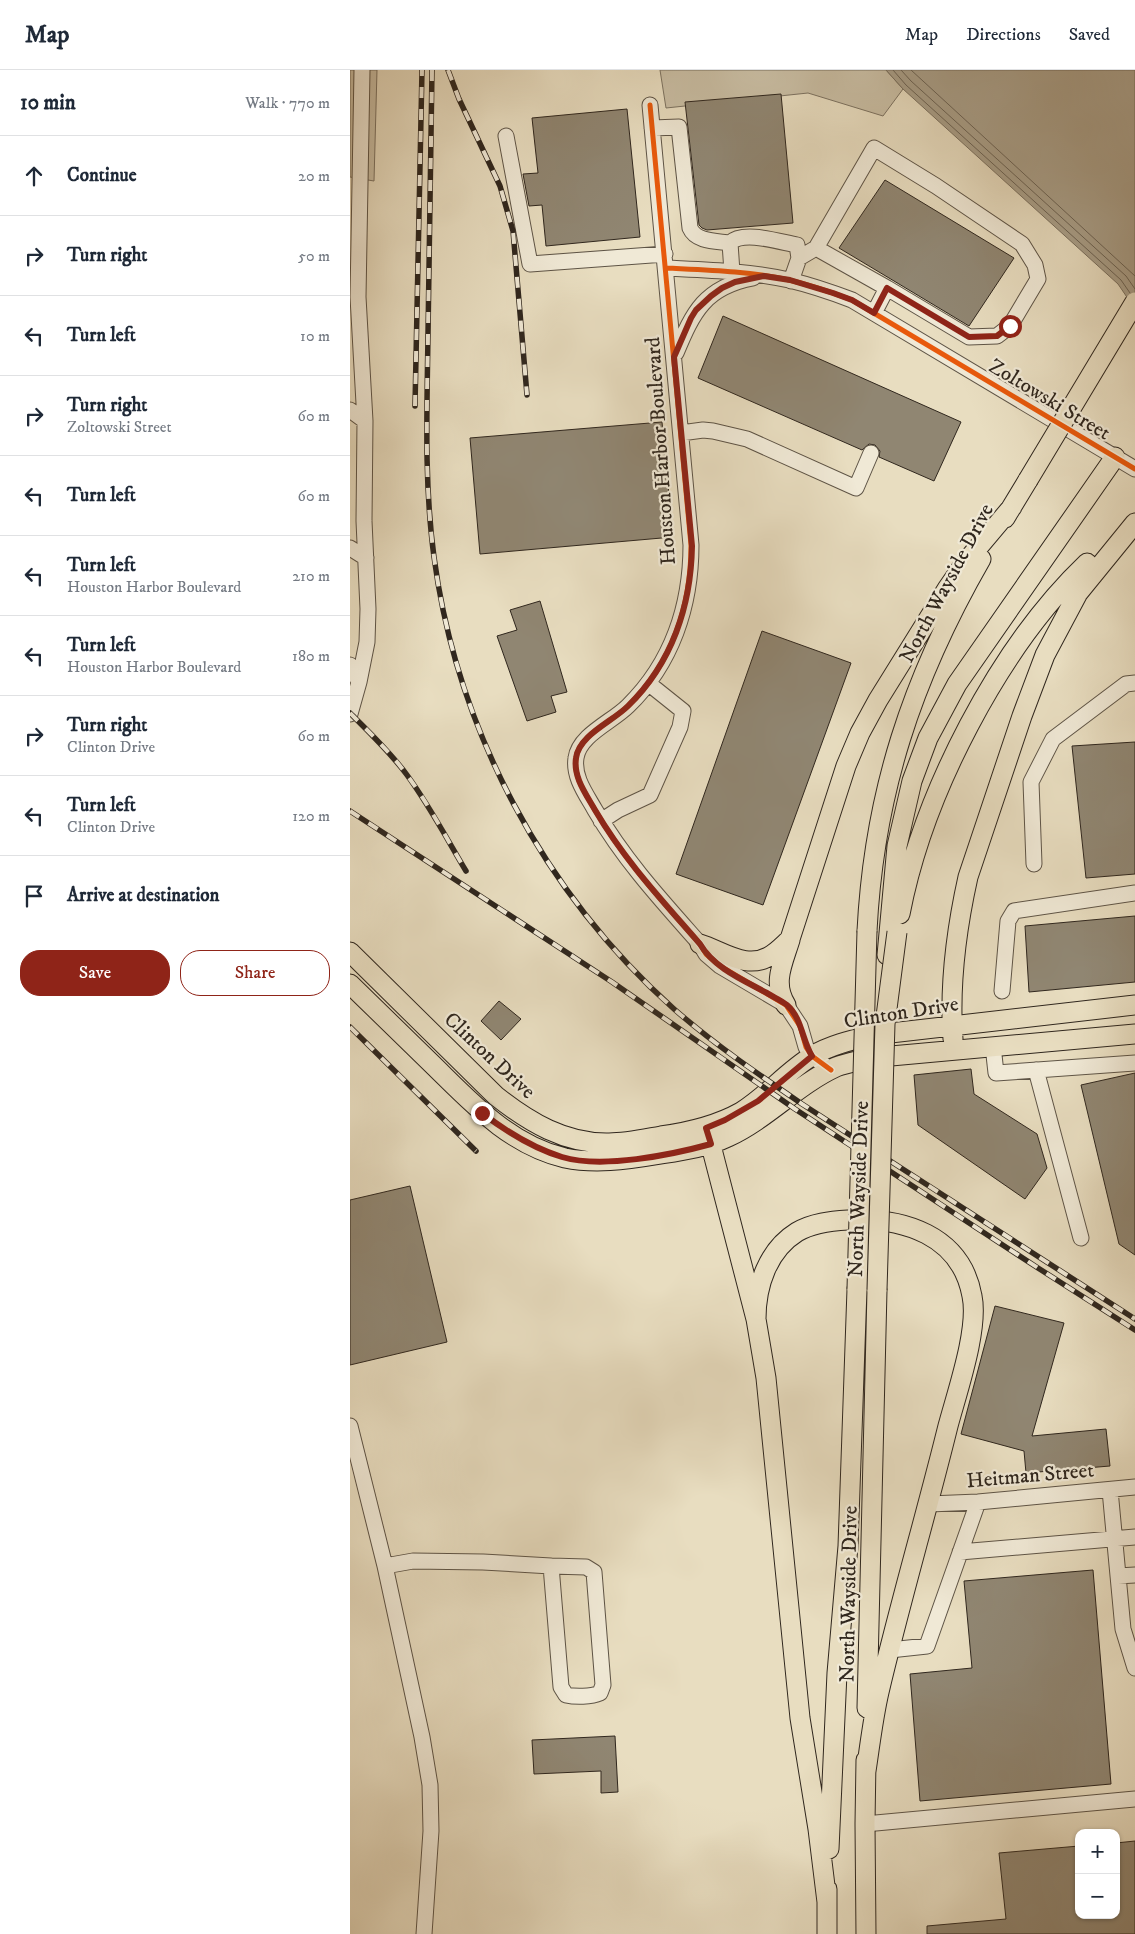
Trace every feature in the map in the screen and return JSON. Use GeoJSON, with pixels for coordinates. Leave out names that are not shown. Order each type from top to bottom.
{"type":"FeatureCollection","features":[{"type":"Feature","properties":{"kind":"main road","name":"North Wayside Drive"},"geometry":{"type":"LineString","coordinates":[[827,1934],[837,1673],[848,1546],[867,931],[875,840],[903,727],[927,664],[953,609],[1135,302]]}},
{"type":"Feature","properties":{"kind":"main road"},"geometry":{"type":"LineString","coordinates":[[892,932],[894,869],[902,823],[912,782],[928,738],[957,684],[1114,457]]}},
{"type":"Feature","properties":{"kind":"main road"},"geometry":{"type":"LineString","coordinates":[[786,1005],[778,982],[779,974],[846,766],[860,733],[878,700],[947,589],[965,563],[1012,507]]}},
{"type":"Feature","properties":{"kind":"main road","name":"North Wayside Drive"},"geometry":{"type":"LineString","coordinates":[[866,1934],[865,1824],[877,1290],[885,1024],[892,932],[926,821],[960,743],[980,706],[1002,670],[1042,614],[1080,570],[1108,549],[1135,518]]}},
{"type":"Feature","properties":{"kind":"main road"},"geometry":{"type":"LineString","coordinates":[[954,1050],[952,977],[958,923],[968,877],[1022,716],[1045,655],[1078,592],[1108,549],[1135,523]]}},
{"type":"Feature","properties":{"kind":"main road"},"geometry":{"type":"LineString","coordinates":[[700,944],[716,949],[737,960],[755,961],[772,955],[790,939]]}},
{"type":"Feature","properties":{"kind":"main road","name":"Clinton Drive"},"geometry":{"type":"LineString","coordinates":[[350,952],[496,1096],[533,1123],[564,1136],[608,1143],[669,1135],[726,1138],[752,1124],[831,1070],[847,1063],[869,1058],[1135,1034]]}},
{"type":"Feature","properties":{"kind":"main road","name":"Clinton Drive"},"geometry":{"type":"LineString","coordinates":[[350,984],[482,1113],[514,1136],[531,1145],[563,1158],[592,1161],[648,1156],[708,1136],[725,1120],[758,1101],[812,1056],[838,1044],[873,1035],[1135,1005]]}},
{"type":"Feature","properties":{"kind":"main road"},"geometry":{"type":"LineString","coordinates":[[991,1021],[993,1046]]}},
{"type":"Feature","properties":{"kind":"main road"},"geometry":{"type":"LineString","coordinates":[[708,1136],[756,1318],[766,1378],[800,1718],[818,1829],[827,1902]]}},
{"type":"Feature","properties":{"kind":"main road"},"geometry":{"type":"LineString","coordinates":[[756,1318],[756,1301],[760,1287],[766,1268],[775,1252],[798,1231],[812,1225],[838,1220],[873,1219],[907,1225],[924,1232],[952,1254],[969,1284],[973,1298],[972,1328],[929,1504],[879,1693],[866,1771]]}},
{"type":"Feature","properties":{"kind":"street"},"geometry":{"type":"LineString","coordinates":[[350,714],[367,642],[364,521],[365,421],[358,297],[362,70]]}},
{"type":"Feature","properties":{"kind":"street","name":"Houston Harbor Boulevard"},"geometry":{"type":"LineString","coordinates":[[650,105],[692,546],[690,575],[685,608],[673,642],[662,662],[648,683],[621,712],[584,740],[577,753],[576,768],[580,783],[601,820],[636,871],[700,944],[706,954],[720,966],[786,1005],[800,1026],[806,1047],[812,1056]]}},
{"type":"Feature","properties":{"kind":"street"},"geometry":{"type":"LineString","coordinates":[[652,128],[679,127],[692,234],[701,239],[730,243],[734,240],[754,237],[797,245],[799,258],[791,281]]}},
{"type":"Feature","properties":{"kind":"street","name":"Zoltowski Street"},"geometry":{"type":"LineString","coordinates":[[506,136],[530,264],[666,261],[791,281],[852,300],[1135,470]]}},
{"type":"Feature","properties":{"kind":"street"},"geometry":{"type":"LineString","coordinates":[[799,258],[816,248],[874,148],[936,186],[1022,244],[1034,265],[1038,279],[1010,326],[997,336],[969,337],[816,248]]}},
{"type":"Feature","properties":{"kind":"street"},"geometry":{"type":"LineString","coordinates":[[730,243],[732,272]]}},
{"type":"Feature","properties":{"kind":"street"},"geometry":{"type":"LineString","coordinates":[[674,357],[691,318],[704,302],[722,288],[735,282],[764,276]]}},
{"type":"Feature","properties":{"kind":"street"},"geometry":{"type":"LineString","coordinates":[[874,313],[887,288]]}},
{"type":"Feature","properties":{"kind":"street"},"geometry":{"type":"LineString","coordinates":[[350,346],[362,360]]}},
{"type":"Feature","properties":{"kind":"street"},"geometry":{"type":"LineString","coordinates":[[350,410],[365,421]]}},
{"type":"Feature","properties":{"kind":"street"},"geometry":{"type":"LineString","coordinates":[[681,433],[703,430],[746,439],[856,488],[871,453]]}},
{"type":"Feature","properties":{"kind":"street"},"geometry":{"type":"LineString","coordinates":[[350,548],[366,558]]}},
{"type":"Feature","properties":{"kind":"street"},"geometry":{"type":"LineString","coordinates":[[350,665],[359,682]]}},
{"type":"Feature","properties":{"kind":"street"},"geometry":{"type":"LineString","coordinates":[[601,820],[650,795],[680,727],[683,710],[648,683]]}},
{"type":"Feature","properties":{"kind":"street"},"geometry":{"type":"LineString","coordinates":[[1034,864],[1031,782],[1053,739],[1126,684],[1135,683]]}},
{"type":"Feature","properties":{"kind":"street"},"geometry":{"type":"LineString","coordinates":[[1002,991],[1008,921],[1014,911],[1135,893]]}},
{"type":"Feature","properties":{"kind":"street"},"geometry":{"type":"LineString","coordinates":[[993,1046],[996,1073],[1135,1063]]}},
{"type":"Feature","properties":{"kind":"street"},"geometry":{"type":"LineString","coordinates":[[812,1056],[831,1070]]}},
{"type":"Feature","properties":{"kind":"street"},"geometry":{"type":"LineString","coordinates":[[1036,1070],[1081,1238]]}},
{"type":"Feature","properties":{"kind":"street"},"geometry":{"type":"LineString","coordinates":[[350,1426],[385,1566],[422,1737],[430,1784],[431,1831],[424,1934]]}},
{"type":"Feature","properties":{"kind":"street","name":"Heitman Street"},"geometry":{"type":"LineString","coordinates":[[929,1504],[978,1502],[1135,1487]]}},
{"type":"Feature","properties":{"kind":"street"},"geometry":{"type":"LineString","coordinates":[[1110,1490],[1123,1629],[1135,1668]]}},
{"type":"Feature","properties":{"kind":"street"},"geometry":{"type":"LineString","coordinates":[[890,1650],[927,1646],[978,1502]]}},
{"type":"Feature","properties":{"kind":"street"},"geometry":{"type":"LineString","coordinates":[[960,1552],[1135,1537]]}},
{"type":"Feature","properties":{"kind":"street"},"geometry":{"type":"LineString","coordinates":[[385,1566],[412,1561],[586,1567],[594,1572],[603,1685],[600,1693],[596,1695],[566,1695],[560,1687],[551,1566]]}},
{"type":"Feature","properties":{"kind":"street"},"geometry":{"type":"LineString","coordinates":[[1118,1576],[1135,1575]]}},
{"type":"Feature","properties":{"kind":"street"},"geometry":{"type":"LineString","coordinates":[[865,1824],[1135,1798]]}},
{"type":"Feature","properties":{"kind":"shaded area"},"geometry":{"type":"Polygon","coordinates":[[[350,70],[377,70],[374,181],[350,177],[350,70]]]}},
{"type":"Feature","properties":{"kind":"shaded area"},"geometry":{"type":"Polygon","coordinates":[[[660,70],[886,70],[903,89],[883,116],[808,93],[666,108],[660,70]]]}},
{"type":"Feature","properties":{"kind":"water"},"geometry":{"type":"Polygon","coordinates":[[[886,70],[1135,70],[1135,309],[1118,284],[903,89],[886,70]]]}},
{"type":"Feature","properties":{"kind":"building"},"geometry":{"type":"Polygon","coordinates":[[[781,94],[793,223],[707,230],[702,228],[699,225],[685,102],[781,94]]]}},
{"type":"Feature","properties":{"kind":"building"},"geometry":{"type":"Polygon","coordinates":[[[627,109],[640,237],[546,246],[542,205],[529,206],[523,174],[538,173],[532,118],[627,109]]]}},
{"type":"Feature","properties":{"kind":"building"},"geometry":{"type":"Polygon","coordinates":[[[885,180],[1014,258],[969,326],[839,248],[885,180]]]}},
{"type":"Feature","properties":{"kind":"building"},"geometry":{"type":"Polygon","coordinates":[[[723,316],[961,422],[934,481],[879,457],[880,451],[875,445],[869,444],[862,450],[698,378],[723,316]]]}},
{"type":"Feature","properties":{"kind":"building"},"geometry":{"type":"Polygon","coordinates":[[[662,422],[673,537],[480,554],[470,438],[662,422]]]}},
{"type":"Feature","properties":{"kind":"building"},"geometry":{"type":"Polygon","coordinates":[[[540,601],[567,692],[551,696],[556,712],[527,721],[497,636],[517,630],[510,610],[540,601]]]}},
{"type":"Feature","properties":{"kind":"building"},"geometry":{"type":"Polygon","coordinates":[[[762,631],[851,663],[763,905],[676,874],[762,631]]]}},
{"type":"Feature","properties":{"kind":"building"},"geometry":{"type":"Polygon","coordinates":[[[1135,742],[1135,874],[1086,878],[1072,746],[1135,742]]]}},
{"type":"Feature","properties":{"kind":"building"},"geometry":{"type":"Polygon","coordinates":[[[1135,916],[1135,982],[1029,992],[1025,926],[1135,916]]]}},
{"type":"Feature","properties":{"kind":"building"},"geometry":{"type":"Polygon","coordinates":[[[499,1001],[521,1019],[501,1040],[481,1021],[499,1001]]]}},
{"type":"Feature","properties":{"kind":"building"},"geometry":{"type":"Polygon","coordinates":[[[971,1069],[974,1094],[1037,1134],[1047,1168],[1025,1199],[918,1125],[914,1075],[971,1069]]]}},
{"type":"Feature","properties":{"kind":"building"},"geometry":{"type":"Polygon","coordinates":[[[1135,1073],[1135,1255],[1119,1244],[1081,1085],[1135,1073]]]}},
{"type":"Feature","properties":{"kind":"building"},"geometry":{"type":"Polygon","coordinates":[[[410,1186],[447,1342],[350,1365],[350,1200],[410,1186]]]}},
{"type":"Feature","properties":{"kind":"building"},"geometry":{"type":"Polygon","coordinates":[[[995,1306],[1064,1323],[1032,1436],[1106,1429],[1110,1466],[1026,1473],[1024,1451],[961,1434],[995,1306]]]}},
{"type":"Feature","properties":{"kind":"building"},"geometry":{"type":"Polygon","coordinates":[[[1093,1570],[1111,1784],[920,1801],[910,1674],[972,1668],[964,1581],[1093,1570]]]}},
{"type":"Feature","properties":{"kind":"building"},"geometry":{"type":"Polygon","coordinates":[[[615,1736],[618,1792],[601,1793],[601,1771],[534,1774],[532,1740],[615,1736]]]}},
{"type":"Feature","properties":{"kind":"building"},"geometry":{"type":"Polygon","coordinates":[[[1135,1841],[1135,1934],[927,1934],[927,1926],[1006,1919],[999,1853],[1075,1846],[1075,1919],[1120,1919],[1120,1843],[1135,1841]]]}},
{"type":"Feature","properties":{"kind":"railway"},"geometry":{"type":"LineString","coordinates":[[415,406],[422,70]]}},
{"type":"Feature","properties":{"kind":"railway"},"geometry":{"type":"LineString","coordinates":[[432,70],[427,474],[434,557],[446,621],[463,684],[486,745],[514,804],[547,861],[585,914],[627,963],[689,1022],[736,1058],[802,1104],[1135,1319]]}},
{"type":"Feature","properties":{"kind":"railway"},"geometry":{"type":"LineString","coordinates":[[448,70],[459,99],[500,186],[513,231],[527,395]]}},
{"type":"Feature","properties":{"kind":"railway"},"geometry":{"type":"LineString","coordinates":[[350,713],[387,751],[407,775],[466,871]]}},
{"type":"Feature","properties":{"kind":"railway"},"geometry":{"type":"LineString","coordinates":[[350,811],[612,982],[795,1109],[1135,1330]]}},
{"type":"Feature","properties":{"kind":"railway"},"geometry":{"type":"LineString","coordinates":[[350,1027],[476,1151]]}},
{"type":"Feature","properties":{"kind":"cycle path"},"geometry":{"type":"LineString","coordinates":[[650,105],[691,545],[690,568],[683,611],[667,652],[656,671],[628,706],[583,742],[576,758],[576,772],[584,792],[619,846],[644,880],[700,944],[706,954],[720,966],[786,1005],[800,1026],[806,1047],[812,1056],[831,1070]]}},
{"type":"Feature","properties":{"kind":"cycle path"},"geometry":{"type":"LineString","coordinates":[[667,268],[728,271],[774,277],[813,286],[852,300],[1135,469]]}},
{"type":"Feature","properties":{"kind":"route"},"geometry":{"type":"LineString","coordinates":[[482,1113],[514,1136],[563,1158],[609,1161],[692,1149],[711,1144],[706,1128],[725,1120],[758,1101],[798,1065],[812,1056],[806,1047],[804,1036],[794,1014],[786,1005],[734,975],[706,954],[700,944],[636,871],[610,835],[580,783],[576,768],[577,753],[584,740],[606,725],[627,706],[654,675],[670,648],[685,608],[692,546],[674,357],[696,310],[722,288],[735,282],[764,276],[790,280],[833,293],[852,300],[874,313],[887,288],[969,337],[997,336],[1010,326]]}}]}
